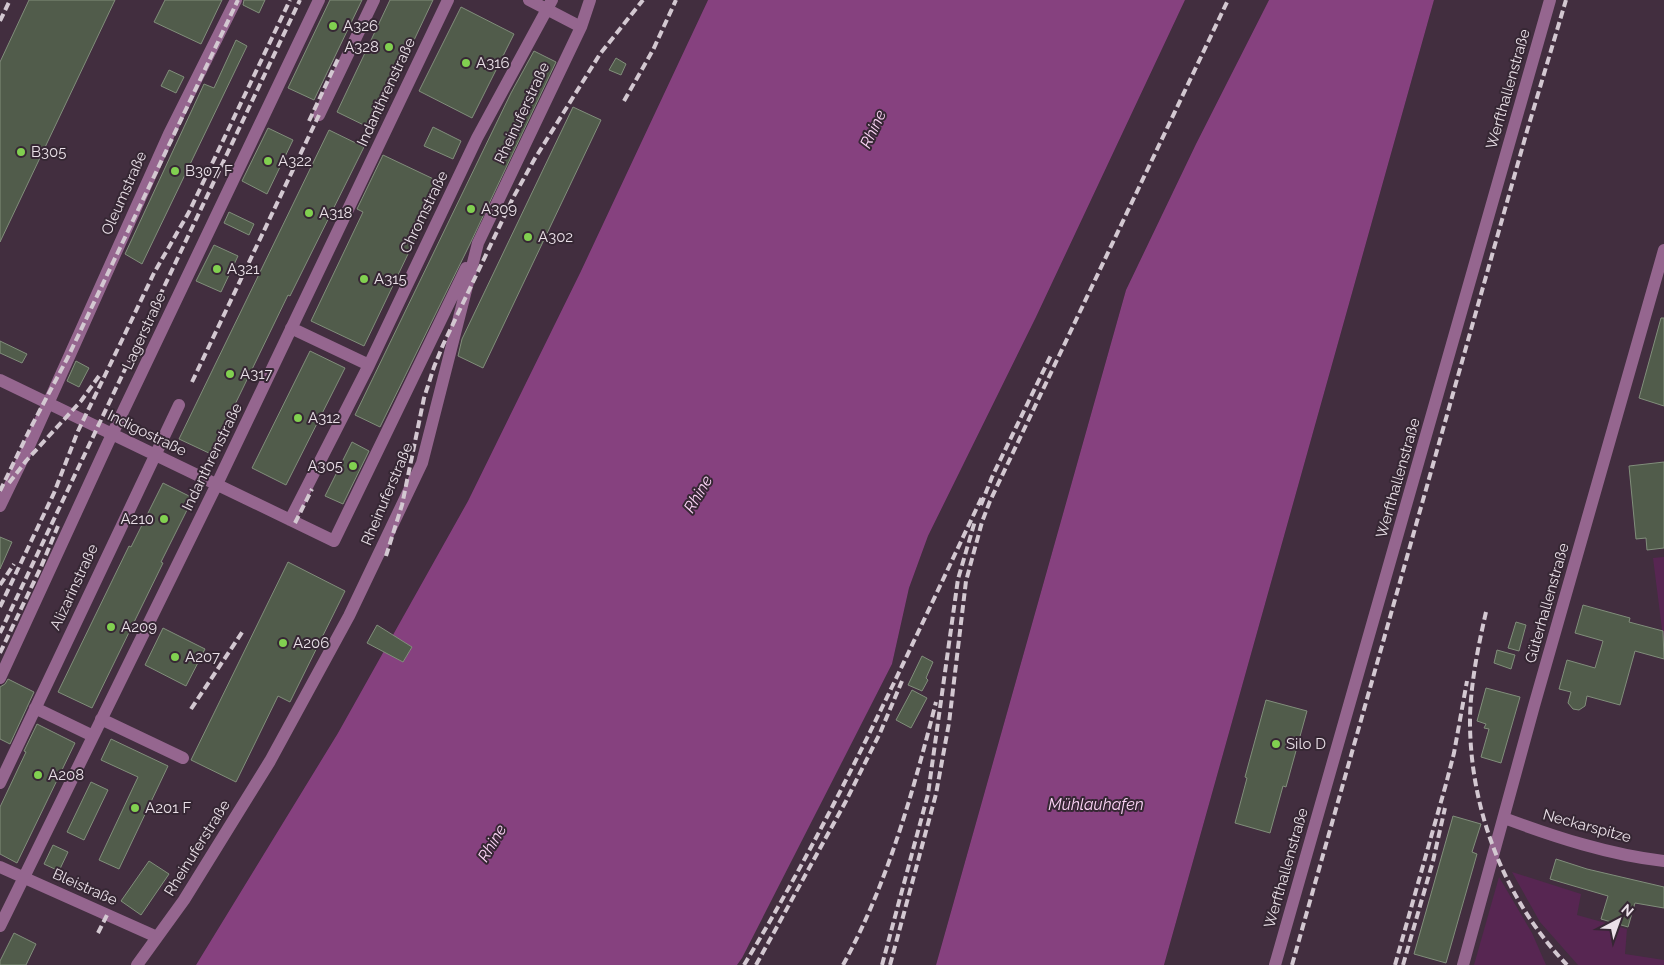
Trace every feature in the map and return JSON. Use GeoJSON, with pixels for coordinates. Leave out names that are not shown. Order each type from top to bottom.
{"type":"FeatureCollection","features":[{"type":"Feature","properties":{"kind":"street","name":"Oleumstraße"},"geometry":{"type":"LineString","coordinates":[[0,506],[169,134],[236,0]]}},
{"type":"Feature","properties":{"kind":"street","name":"Lagerstraße"},"geometry":{"type":"LineString","coordinates":[[0,678],[319,0]]}},
{"type":"Feature","properties":{"kind":"street"},"geometry":{"type":"LineString","coordinates":[[319,115],[374,0]]}},
{"type":"Feature","properties":{"kind":"street","name":"Indanthrenstraße"},"geometry":{"type":"LineString","coordinates":[[0,926],[217,484],[448,0]]}},
{"type":"Feature","properties":{"kind":"street"},"geometry":{"type":"LineString","coordinates":[[529,0],[549,5],[581,27]]}},
{"type":"Feature","properties":{"kind":"street","name":"Rheinuferstraße"},"geometry":{"type":"LineString","coordinates":[[137,965],[184,900],[270,761],[350,616],[422,463],[478,243],[581,27],[590,0]]}},
{"type":"Feature","properties":{"kind":"street","name":"Werfthallenstraße"},"geometry":{"type":"LineString","coordinates":[[1275,965],[1550,0]]}},
{"type":"Feature","properties":{"kind":"street","name":"Chromstraße"},"geometry":{"type":"LineString","coordinates":[[290,520],[369,366],[478,138],[549,5]]}},
{"type":"Feature","properties":{"kind":"street","name":"Indigostraße"},"geometry":{"type":"LineString","coordinates":[[0,380],[334,541],[478,243]]}},
{"type":"Feature","properties":{"kind":"street","name":"Güterhallenstraße"},"geometry":{"type":"LineString","coordinates":[[1463,965],[1662,263],[1664,250]]}},
{"type":"Feature","properties":{"kind":"street"},"geometry":{"type":"LineString","coordinates":[[292,328],[369,366]]}},
{"type":"Feature","properties":{"kind":"street","name":"Alizarinstraße"},"geometry":{"type":"LineString","coordinates":[[0,783],[179,405]]}},
{"type":"Feature","properties":{"kind":"street"},"geometry":{"type":"LineString","coordinates":[[35,708],[93,736]]}},
{"type":"Feature","properties":{"kind":"street"},"geometry":{"type":"LineString","coordinates":[[101,719],[182,758]]}},
{"type":"Feature","properties":{"kind":"street","name":"Neckarspitze"},"geometry":{"type":"LineString","coordinates":[[1504,818],[1530,828],[1614,851],[1664,860]]}},
{"type":"Feature","properties":{"kind":"street","name":"Bleistraße"},"geometry":{"type":"LineString","coordinates":[[0,867],[157,937]]}},
{"type":"Feature","properties":{"kind":"shaded area"},"geometry":{"type":"Polygon","coordinates":[[[0,0],[708,0],[581,271],[468,501],[338,733],[196,965],[0,965],[0,0]]]}},
{"type":"Feature","properties":{"kind":"shaded area"},"geometry":{"type":"Polygon","coordinates":[[[1185,0],[1269,0],[1196,144],[1126,290],[936,965],[737,965],[892,664],[909,588],[928,536],[1036,317],[1185,0]]]}},
{"type":"Feature","properties":{"kind":"shaded area"},"geometry":{"type":"Polygon","coordinates":[[[1434,0],[1664,0],[1664,965],[1164,965],[1434,0]]]}},
{"type":"Feature","properties":{"kind":"shaded area"},"geometry":{"type":"Polygon","coordinates":[[[1664,557],[1664,645],[1653,558],[1664,557]]]}},
{"type":"Feature","properties":{"kind":"shaded area"},"geometry":{"type":"Polygon","coordinates":[[[1512,872],[1581,894],[1577,915],[1627,929],[1625,954],[1664,960],[1664,965],[1578,965],[1540,922],[1512,872]]]}},
{"type":"Feature","properties":{"kind":"shaded area"},"geometry":{"type":"Polygon","coordinates":[[[1499,877],[1532,933],[1546,965],[1474,965],[1499,877]]]}},
{"type":"Feature","properties":{"kind":"water","name":"Rhine"},"geometry":{"type":"Polygon","coordinates":[[[708,0],[1185,0],[1036,317],[928,536],[909,588],[892,664],[742,958],[737,965],[196,965],[338,733],[468,501],[581,271],[708,0]]]}},
{"type":"Feature","properties":{"kind":"water","name":"Mühlauhafen"},"geometry":{"type":"Polygon","coordinates":[[[1269,0],[1434,0],[1164,965],[936,965],[1126,290],[1196,144],[1269,0]]]}},
{"type":"Feature","properties":{"kind":"building","name":"B305"},"geometry":{"type":"Polygon","coordinates":[[[29,0],[115,0],[0,242],[0,62],[29,0]]]}},
{"type":"Feature","properties":{"kind":"building"},"geometry":{"type":"Polygon","coordinates":[[[165,0],[222,0],[201,44],[154,22],[165,0]]]}},
{"type":"Feature","properties":{"kind":"building"},"geometry":{"type":"Polygon","coordinates":[[[244,0],[265,0],[259,13],[243,5],[244,0]]]}},
{"type":"Feature","properties":{"kind":"building","name":"A326"},"geometry":{"type":"Polygon","coordinates":[[[330,0],[362,0],[314,100],[288,88],[330,0]]]}},
{"type":"Feature","properties":{"kind":"building","name":"A328"},"geometry":{"type":"Polygon","coordinates":[[[390,0],[433,0],[372,129],[337,112],[390,0]]]}},
{"type":"Feature","properties":{"kind":"building","name":"A316"},"geometry":{"type":"Polygon","coordinates":[[[461,7],[514,34],[472,118],[419,91],[461,7]]]}},
{"type":"Feature","properties":{"kind":"building","name":"B307 F"},"geometry":{"type":"Polygon","coordinates":[[[236,40],[247,46],[142,264],[125,254],[204,84],[214,88],[236,40]]]}},
{"type":"Feature","properties":{"kind":"building","name":"A309"},"geometry":{"type":"Polygon","coordinates":[[[534,51],[556,62],[469,246],[380,427],[355,415],[511,93],[534,51]]]}},
{"type":"Feature","properties":{"kind":"building"},"geometry":{"type":"Polygon","coordinates":[[[616,58],[626,64],[621,75],[609,70],[616,58]]]}},
{"type":"Feature","properties":{"kind":"building"},"geometry":{"type":"Polygon","coordinates":[[[169,70],[184,77],[176,93],[161,86],[169,70]]]}},
{"type":"Feature","properties":{"kind":"building","name":"A302"},"geometry":{"type":"Polygon","coordinates":[[[573,107],[601,120],[483,368],[458,356],[462,339],[573,107]]]}},
{"type":"Feature","properties":{"kind":"building"},"geometry":{"type":"Polygon","coordinates":[[[433,127],[461,141],[453,159],[424,146],[433,127]]]}},
{"type":"Feature","properties":{"kind":"building","name":"A322"},"geometry":{"type":"Polygon","coordinates":[[[268,128],[293,140],[267,194],[242,181],[268,128]]]}},
{"type":"Feature","properties":{"kind":"building"},"geometry":{"type":"Polygon","coordinates":[[[329,130],[364,147],[290,296],[288,295],[211,454],[179,439],[329,130]]]}},
{"type":"Feature","properties":{"kind":"building","name":"A315"},"geometry":{"type":"Polygon","coordinates":[[[383,155],[442,183],[364,346],[311,321],[363,212],[357,209],[383,155]]]}},
{"type":"Feature","properties":{"kind":"building"},"geometry":{"type":"Polygon","coordinates":[[[229,212],[254,224],[249,235],[224,223],[229,212]]]}},
{"type":"Feature","properties":{"kind":"building","name":"A321"},"geometry":{"type":"Polygon","coordinates":[[[214,245],[238,256],[221,292],[196,281],[214,245]]]}},
{"type":"Feature","properties":{"kind":"building"},"geometry":{"type":"Polygon","coordinates":[[[1661,318],[1664,318],[1664,406],[1639,398],[1661,318]]]}},
{"type":"Feature","properties":{"kind":"building"},"geometry":{"type":"Polygon","coordinates":[[[0,341],[27,354],[22,363],[0,353],[0,341]]]}},
{"type":"Feature","properties":{"kind":"building","name":"A312"},"geometry":{"type":"Polygon","coordinates":[[[310,351],[345,368],[286,485],[252,468],[310,351]]]}},
{"type":"Feature","properties":{"kind":"building"},"geometry":{"type":"Polygon","coordinates":[[[76,361],[89,368],[79,387],[67,381],[76,361]]]}},
{"type":"Feature","properties":{"kind":"building","name":"A305"},"geometry":{"type":"Polygon","coordinates":[[[352,442],[369,451],[343,504],[325,496],[352,442]]]}},
{"type":"Feature","properties":{"kind":"building"},"geometry":{"type":"Polygon","coordinates":[[[1664,462],[1664,548],[1647,550],[1646,538],[1636,539],[1629,466],[1664,462]]]}},
{"type":"Feature","properties":{"kind":"building","name":"A209"},"geometry":{"type":"Polygon","coordinates":[[[163,483],[193,498],[92,708],[58,692],[129,546],[131,547],[163,483]]]}},
{"type":"Feature","properties":{"kind":"building"},"geometry":{"type":"Polygon","coordinates":[[[0,537],[12,542],[0,569],[0,537]]]}},
{"type":"Feature","properties":{"kind":"building","name":"A206"},"geometry":{"type":"Polygon","coordinates":[[[288,562],[345,591],[290,702],[278,696],[236,782],[191,760],[288,562]]]}},
{"type":"Feature","properties":{"kind":"building"},"geometry":{"type":"Polygon","coordinates":[[[1583,605],[1630,618],[1629,622],[1663,631],[1664,659],[1635,651],[1620,705],[1587,696],[1585,706],[1579,710],[1573,709],[1568,703],[1571,692],[1559,689],[1567,660],[1595,668],[1603,641],[1575,633],[1583,605]]]}},
{"type":"Feature","properties":{"kind":"building"},"geometry":{"type":"Polygon","coordinates":[[[1516,622],[1526,625],[1519,651],[1508,648],[1516,622]]]}},
{"type":"Feature","properties":{"kind":"building"},"geometry":{"type":"Polygon","coordinates":[[[377,625],[412,647],[403,662],[367,643],[377,625]]]}},
{"type":"Feature","properties":{"kind":"building","name":"A207"},"geometry":{"type":"Polygon","coordinates":[[[163,628],[205,649],[186,686],[145,665],[163,628]]]}},
{"type":"Feature","properties":{"kind":"building"},"geometry":{"type":"Polygon","coordinates":[[[1497,650],[1515,655],[1511,669],[1494,663],[1497,650]]]}},
{"type":"Feature","properties":{"kind":"building"},"geometry":{"type":"Polygon","coordinates":[[[922,656],[933,662],[926,678],[928,680],[922,691],[908,685],[922,656]]]}},
{"type":"Feature","properties":{"kind":"building"},"geometry":{"type":"Polygon","coordinates":[[[8,679],[34,692],[10,744],[0,739],[0,687],[8,679]]]}},
{"type":"Feature","properties":{"kind":"building"},"geometry":{"type":"Polygon","coordinates":[[[1486,688],[1520,697],[1501,763],[1481,757],[1489,729],[1484,728],[1486,724],[1477,721],[1486,688]]]}},
{"type":"Feature","properties":{"kind":"building"},"geometry":{"type":"Polygon","coordinates":[[[912,690],[927,698],[911,728],[896,720],[912,690]]]}},
{"type":"Feature","properties":{"kind":"building","name":"Silo D"},"geometry":{"type":"Polygon","coordinates":[[[1266,700],[1307,711],[1286,787],[1283,786],[1270,833],[1235,823],[1247,778],[1245,777],[1266,700]]]}},
{"type":"Feature","properties":{"kind":"building","name":"A208"},"geometry":{"type":"Polygon","coordinates":[[[37,724],[75,743],[17,863],[0,854],[0,807],[37,724]]]}},
{"type":"Feature","properties":{"kind":"building"},"geometry":{"type":"Polygon","coordinates":[[[111,739],[168,766],[119,869],[99,860],[138,777],[101,760],[111,739]]]}},
{"type":"Feature","properties":{"kind":"building","name":"A201 F"},"geometry":{"type":"Polygon","coordinates":[[[91,782],[108,790],[84,840],[67,832],[91,782]]]}},
{"type":"Feature","properties":{"kind":"building"},"geometry":{"type":"Polygon","coordinates":[[[1453,816],[1481,824],[1472,852],[1477,854],[1446,963],[1414,954],[1453,816]]]}},
{"type":"Feature","properties":{"kind":"building"},"geometry":{"type":"Polygon","coordinates":[[[53,845],[68,852],[59,871],[44,864],[53,845]]]}},
{"type":"Feature","properties":{"kind":"building"},"geometry":{"type":"Polygon","coordinates":[[[1556,859],[1587,869],[1664,887],[1664,908],[1635,903],[1628,927],[1601,919],[1608,896],[1550,879],[1556,859]]]}},
{"type":"Feature","properties":{"kind":"building"},"geometry":{"type":"Polygon","coordinates":[[[149,861],[169,874],[141,915],[121,901],[149,861]]]}},
{"type":"Feature","properties":{"kind":"building"},"geometry":{"type":"Polygon","coordinates":[[[14,933],[36,944],[26,965],[0,965],[0,961],[14,933]]]}},
{"type":"Feature","properties":{"kind":"railway"},"geometry":{"type":"LineString","coordinates":[[0,21],[10,0]]}},
{"type":"Feature","properties":{"kind":"railway"},"geometry":{"type":"LineString","coordinates":[[0,491],[68,357],[238,0]]}},
{"type":"Feature","properties":{"kind":"railway"},"geometry":{"type":"LineString","coordinates":[[0,607],[54,493],[78,431],[154,273],[189,212],[290,0]]}},
{"type":"Feature","properties":{"kind":"railway"},"geometry":{"type":"LineString","coordinates":[[0,633],[300,0]]}},
{"type":"Feature","properties":{"kind":"railway"},"geometry":{"type":"LineString","coordinates":[[386,556],[402,505],[424,398],[443,345],[513,198],[534,160],[600,54],[643,0]]}},
{"type":"Feature","properties":{"kind":"railway"},"geometry":{"type":"LineString","coordinates":[[624,101],[653,50],[676,0]]}},
{"type":"Feature","properties":{"kind":"railway"},"geometry":{"type":"LineString","coordinates":[[890,965],[936,794],[949,723],[966,581],[982,522],[990,501],[1228,0]]}},
{"type":"Feature","properties":{"kind":"railway"},"geometry":{"type":"LineString","coordinates":[[1292,965],[1527,131],[1566,0]]}},
{"type":"Feature","properties":{"kind":"railway"},"geometry":{"type":"LineString","coordinates":[[309,121],[338,59]]}},
{"type":"Feature","properties":{"kind":"railway"},"geometry":{"type":"LineString","coordinates":[[192,382],[319,115]]}},
{"type":"Feature","properties":{"kind":"railway"},"geometry":{"type":"LineString","coordinates":[[981,505],[992,477],[1052,353]]}},
{"type":"Feature","properties":{"kind":"railway"},"geometry":{"type":"LineString","coordinates":[[9,483],[26,461],[81,401],[99,376]]}},
{"type":"Feature","properties":{"kind":"railway"},"geometry":{"type":"LineString","coordinates":[[295,523],[312,489]]}},
{"type":"Feature","properties":{"kind":"railway"},"geometry":{"type":"LineString","coordinates":[[744,965],[840,793],[982,497]]}},
{"type":"Feature","properties":{"kind":"railway"},"geometry":{"type":"LineString","coordinates":[[882,965],[928,794],[958,579],[975,521]]}},
{"type":"Feature","properties":{"kind":"railway"},"geometry":{"type":"LineString","coordinates":[[0,653],[41,567],[58,526]]}},
{"type":"Feature","properties":{"kind":"railway"},"geometry":{"type":"LineString","coordinates":[[0,585],[14,564]]}},
{"type":"Feature","properties":{"kind":"railway"},"geometry":{"type":"LineString","coordinates":[[1486,612],[1475,664],[1470,717],[1471,751],[1476,785],[1484,818],[1508,882],[1525,911],[1567,965]]}},
{"type":"Feature","properties":{"kind":"railway"},"geometry":{"type":"LineString","coordinates":[[191,709],[243,631]]}},
{"type":"Feature","properties":{"kind":"railway"},"geometry":{"type":"LineString","coordinates":[[756,965],[846,801],[880,733],[902,681]]}},
{"type":"Feature","properties":{"kind":"railway"},"geometry":{"type":"LineString","coordinates":[[1395,965],[1454,753],[1467,681]]}},
{"type":"Feature","properties":{"kind":"railway"},"geometry":{"type":"LineString","coordinates":[[843,965],[873,902],[898,836],[936,702]]}},
{"type":"Feature","properties":{"kind":"railway"},"geometry":{"type":"LineString","coordinates":[[1403,965],[1433,861],[1445,808]]}},
{"type":"Feature","properties":{"kind":"railway"},"geometry":{"type":"LineString","coordinates":[[98,933],[107,915]]}},
{"type":"Feature","properties":{"kind":"place","name":"A326"},"geometry":{"type":"Point","coordinates":[333,26]}},
{"type":"Feature","properties":{"kind":"place","name":"A328"},"geometry":{"type":"Point","coordinates":[389,47]}},
{"type":"Feature","properties":{"kind":"place","name":"A316"},"geometry":{"type":"Point","coordinates":[466,63]}},
{"type":"Feature","properties":{"kind":"place","name":"B305"},"geometry":{"type":"Point","coordinates":[21,152]}},
{"type":"Feature","properties":{"kind":"place","name":"A322"},"geometry":{"type":"Point","coordinates":[268,161]}},
{"type":"Feature","properties":{"kind":"place","name":"B307 F"},"geometry":{"type":"Point","coordinates":[175,171]}},
{"type":"Feature","properties":{"kind":"place","name":"A309"},"geometry":{"type":"Point","coordinates":[471,209]}},
{"type":"Feature","properties":{"kind":"place","name":"A318"},"geometry":{"type":"Point","coordinates":[309,213]}},
{"type":"Feature","properties":{"kind":"place","name":"A302"},"geometry":{"type":"Point","coordinates":[528,237]}},
{"type":"Feature","properties":{"kind":"place","name":"A321"},"geometry":{"type":"Point","coordinates":[217,269]}},
{"type":"Feature","properties":{"kind":"place","name":"A315"},"geometry":{"type":"Point","coordinates":[364,279]}},
{"type":"Feature","properties":{"kind":"place","name":"A317"},"geometry":{"type":"Point","coordinates":[230,374]}},
{"type":"Feature","properties":{"kind":"place","name":"A312"},"geometry":{"type":"Point","coordinates":[298,418]}},
{"type":"Feature","properties":{"kind":"place","name":"A305"},"geometry":{"type":"Point","coordinates":[353,466]}},
{"type":"Feature","properties":{"kind":"place","name":"A210"},"geometry":{"type":"Point","coordinates":[164,519]}},
{"type":"Feature","properties":{"kind":"place","name":"A209"},"geometry":{"type":"Point","coordinates":[111,627]}},
{"type":"Feature","properties":{"kind":"place","name":"A206"},"geometry":{"type":"Point","coordinates":[283,643]}},
{"type":"Feature","properties":{"kind":"place","name":"A207"},"geometry":{"type":"Point","coordinates":[175,657]}},
{"type":"Feature","properties":{"kind":"place","name":"Silo D"},"geometry":{"type":"Point","coordinates":[1276,744]}},
{"type":"Feature","properties":{"kind":"place","name":"A208"},"geometry":{"type":"Point","coordinates":[38,775]}},
{"type":"Feature","properties":{"kind":"place","name":"A201 F"},"geometry":{"type":"Point","coordinates":[135,808]}}]}
